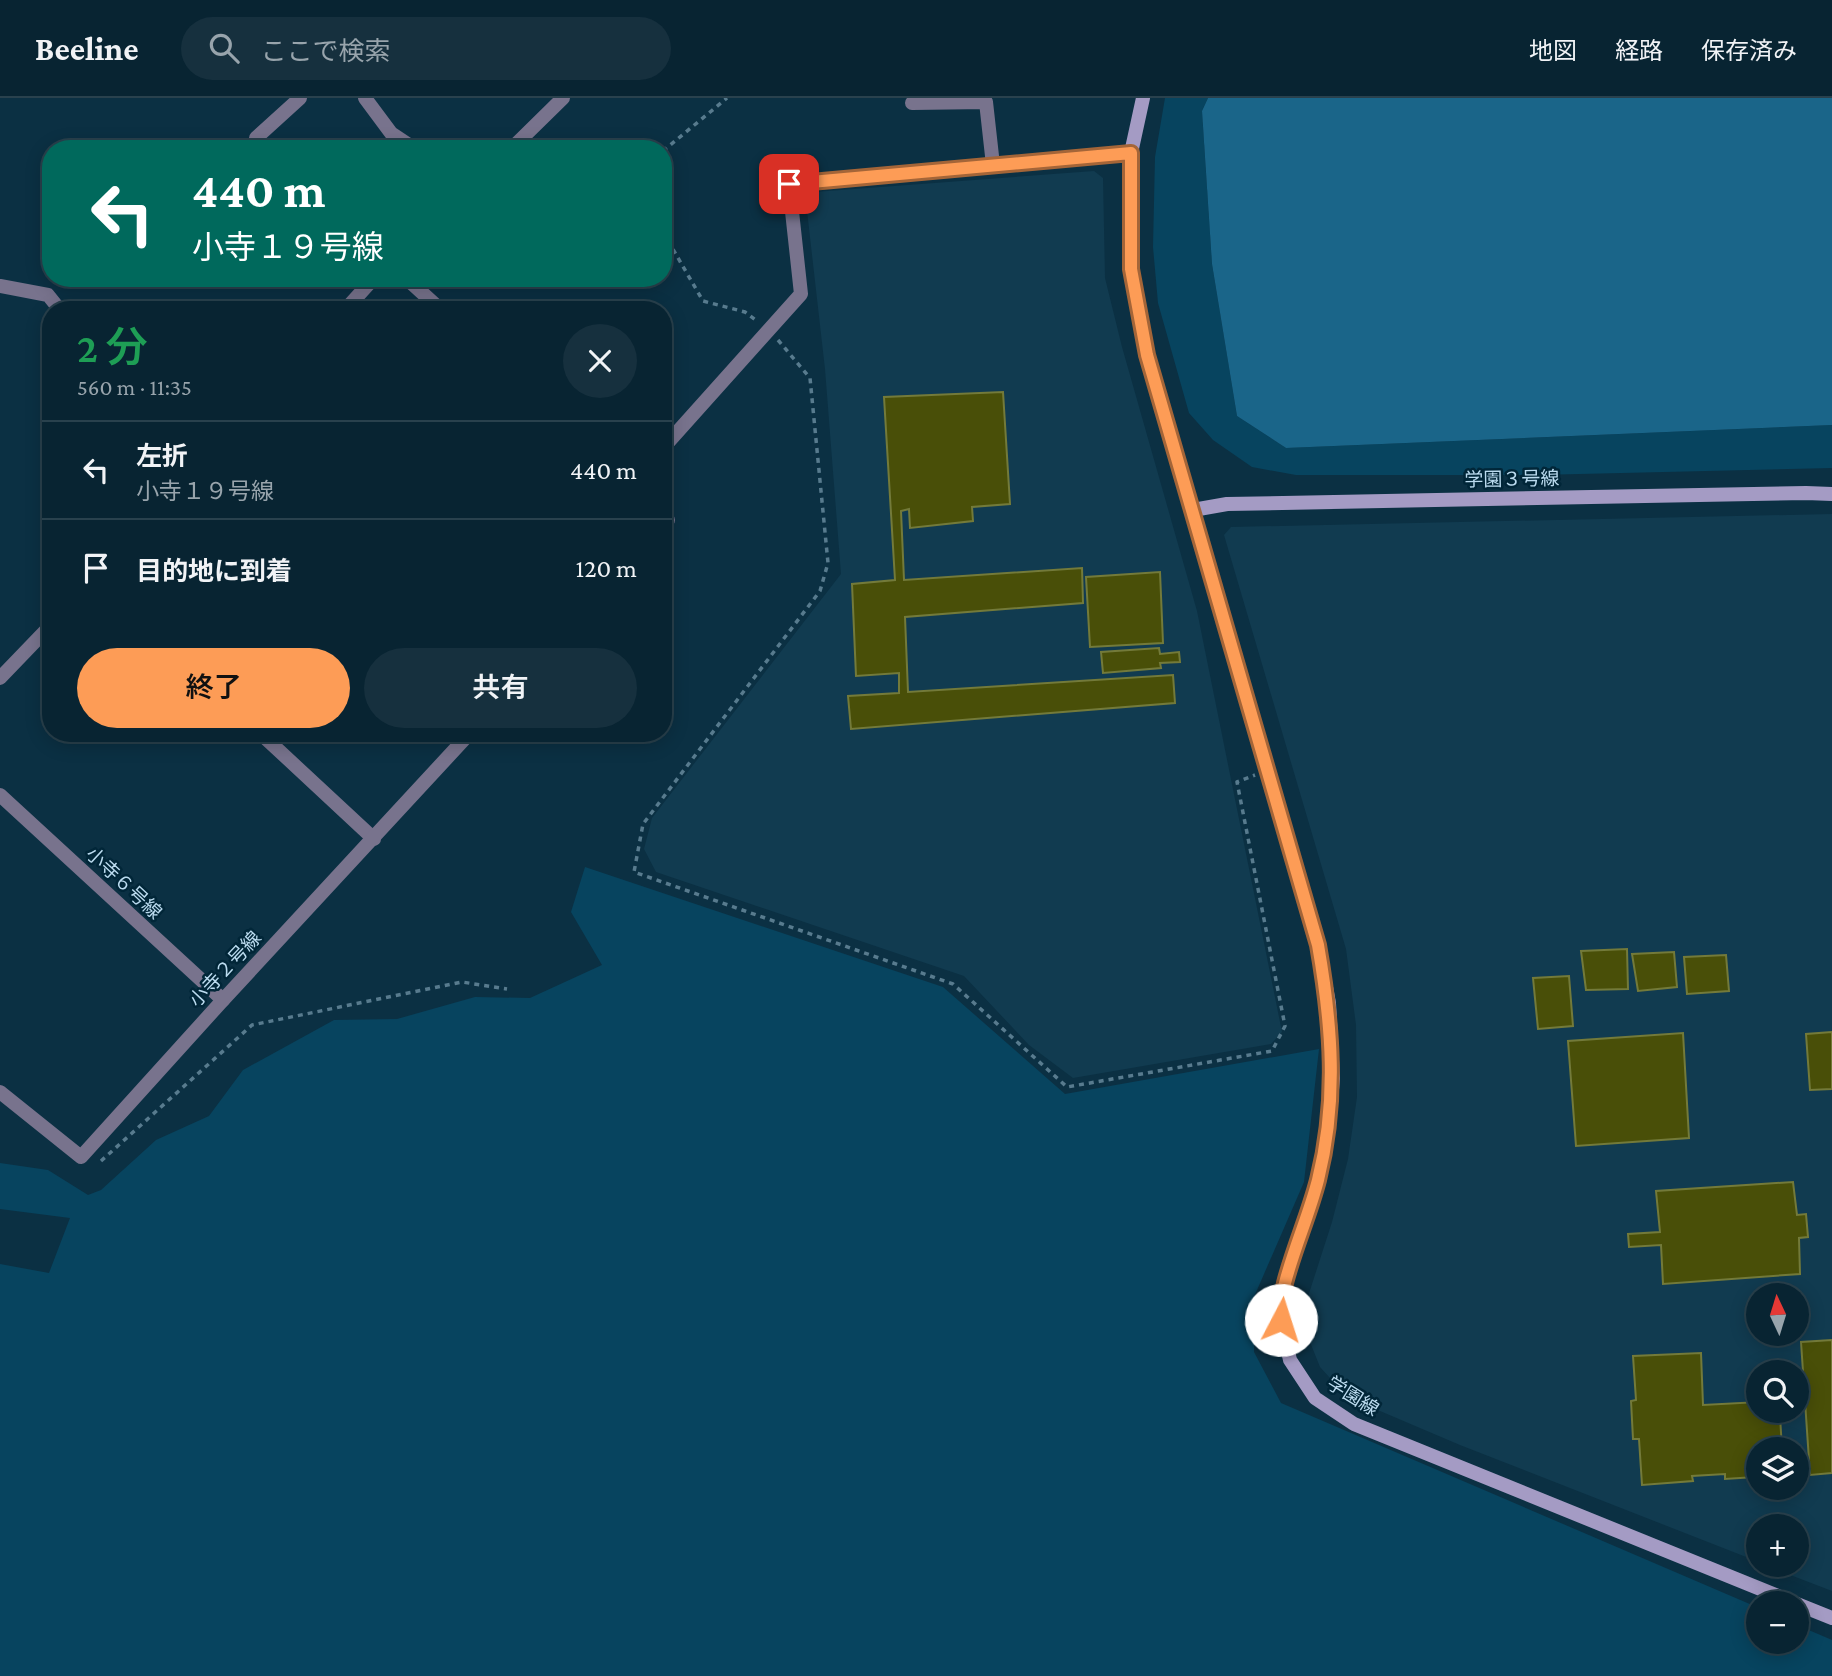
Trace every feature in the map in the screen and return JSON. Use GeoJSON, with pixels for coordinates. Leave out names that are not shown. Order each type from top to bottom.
{"type":"FeatureCollection","features":[{"type":"Feature","properties":{"kind":"street"},"geometry":{"type":"LineString","coordinates":[[258,140],[256,138],[300,98]]}},
{"type":"Feature","properties":{"kind":"street"},"geometry":{"type":"LineString","coordinates":[[365,98],[391,133],[402,140]]}},
{"type":"Feature","properties":{"kind":"street"},"geometry":{"type":"LineString","coordinates":[[520,140],[563,98]]}},
{"type":"Feature","properties":{"kind":"street","name":"学園線"},"geometry":{"type":"LineString","coordinates":[[1143,98],[1131,153],[1131,269],[1147,355],[1318,945],[1329,1003],[1333,1078],[1329,1125],[1318,1181],[1284,1284],[1281,1320],[1290,1360],[1315,1398],[1354,1424],[1766,1591]]}},
{"type":"Feature","properties":{"kind":"street"},"geometry":{"type":"LineString","coordinates":[[912,103],[986,102],[993,165]]}},
{"type":"Feature","properties":{"kind":"street"},"geometry":{"type":"LineString","coordinates":[[672,438],[801,294],[789,184],[1131,153]]}},
{"type":"Feature","properties":{"kind":"street"},"geometry":{"type":"LineString","coordinates":[[0,286],[48,295],[53,301]]}},
{"type":"Feature","properties":{"kind":"street"},"geometry":{"type":"LineString","coordinates":[[353,301],[366,287]]}},
{"type":"Feature","properties":{"kind":"street"},"geometry":{"type":"LineString","coordinates":[[416,287],[430,301]]}},
{"type":"Feature","properties":{"kind":"street","name":"学園３号線"},"geometry":{"type":"LineString","coordinates":[[1193,510],[1227,504],[1832,494]]}},
{"type":"Feature","properties":{"kind":"street"},"geometry":{"type":"LineString","coordinates":[[0,678],[42,634]]}},
{"type":"Feature","properties":{"kind":"street"},"geometry":{"type":"LineString","coordinates":[[270,742],[374,839]]}},
{"type":"Feature","properties":{"kind":"street","name":"小寺２号線"},"geometry":{"type":"LineString","coordinates":[[81,1157],[222,1000],[462,742]]}},
{"type":"Feature","properties":{"kind":"street","name":"小寺６号線"},"geometry":{"type":"LineString","coordinates":[[0,795],[222,1000]]}},
{"type":"Feature","properties":{"kind":"street"},"geometry":{"type":"LineString","coordinates":[[0,1092],[81,1157]]}},
{"type":"Feature","properties":{"kind":"street","name":"学園線"},"geometry":{"type":"LineString","coordinates":[[1809,1608],[1832,1618]]}},
{"type":"Feature","properties":{"kind":"path"},"geometry":{"type":"LineString","coordinates":[[672,144],[727,98]]}},
{"type":"Feature","properties":{"kind":"path"},"geometry":{"type":"LineString","coordinates":[[672,247],[703,300],[745,312],[770,331],[810,378],[828,564],[820,591],[643,824],[634,872],[953,984],[1067,1087],[1272,1051],[1285,1026],[1237,782],[1268,770]]}},
{"type":"Feature","properties":{"kind":"path"},"geometry":{"type":"LineString","coordinates":[[81,1157],[94,1168],[252,1025],[462,982],[507,989]]}},
{"type":"Feature","properties":{"kind":"shaded area"},"geometry":{"type":"Polygon","coordinates":[[[1165,98],[1208,98],[1202,111],[1212,264],[1237,416],[1286,448],[1832,425],[1832,468],[1537,475],[1296,475],[1252,467],[1213,440],[1189,413],[1158,303],[1153,247],[1155,157],[1165,98]]]}},
{"type":"Feature","properties":{"kind":"shaded area"},"geometry":{"type":"Polygon","coordinates":[[[1208,98],[1832,98],[1832,425],[1286,448],[1237,416],[1212,264],[1202,111],[1208,98]]]}},
{"type":"Feature","properties":{"kind":"shaded area"},"geometry":{"type":"Polygon","coordinates":[[[1094,171],[1103,178],[1105,278],[1197,611],[1282,1032],[1271,1044],[1073,1078],[1029,1045],[964,976],[656,872],[644,849],[652,818],[841,574],[825,369],[806,202],[814,192],[1094,171]]]}},
{"type":"Feature","properties":{"kind":"shaded area"},"geometry":{"type":"Polygon","coordinates":[[[1832,514],[1832,1591],[1795,1577],[1809,1577],[1809,1514],[1746,1514],[1746,1557],[1460,1445],[1373,1408],[1340,1389],[1320,1367],[1308,1337],[1304,1309],[1332,1222],[1348,1159],[1357,1097],[1356,1025],[1346,949],[1224,535],[1231,527],[1832,514]]]}},
{"type":"Feature","properties":{"kind":"shaded area"},"geometry":{"type":"Polygon","coordinates":[[[585,867],[943,987],[1065,1094],[1319,1049],[1304,1182],[1254,1297],[1254,1352],[1281,1403],[1746,1602],[1746,1654],[1809,1654],[1809,1630],[1832,1640],[1832,1676],[0,1676],[0,1264],[49,1273],[70,1218],[0,1209],[0,1163],[48,1170],[88,1195],[101,1190],[156,1140],[209,1116],[243,1070],[334,1020],[397,1019],[475,997],[530,998],[602,965],[571,912],[585,867]]]}},
{"type":"Feature","properties":{"kind":"building"},"geometry":{"type":"Polygon","coordinates":[[[1003,392],[1010,504],[972,507],[973,521],[910,528],[909,509],[901,511],[904,580],[1082,568],[1083,603],[905,617],[908,692],[1173,675],[1175,703],[851,729],[848,696],[899,693],[899,673],[856,676],[852,584],[895,580],[884,397],[1003,392]]]}},
{"type":"Feature","properties":{"kind":"building"},"geometry":{"type":"Polygon","coordinates":[[[1160,572],[1163,643],[1090,647],[1086,577],[1160,572]]]}},
{"type":"Feature","properties":{"kind":"building"},"geometry":{"type":"Polygon","coordinates":[[[1159,648],[1160,654],[1179,652],[1180,662],[1160,663],[1161,668],[1103,673],[1101,652],[1159,648]]]}},
{"type":"Feature","properties":{"kind":"building"},"geometry":{"type":"Polygon","coordinates":[[[1627,949],[1628,989],[1586,990],[1581,951],[1627,949]]]}},
{"type":"Feature","properties":{"kind":"building"},"geometry":{"type":"Polygon","coordinates":[[[1674,952],[1677,987],[1638,991],[1632,954],[1674,952]]]}},
{"type":"Feature","properties":{"kind":"building"},"geometry":{"type":"Polygon","coordinates":[[[1726,955],[1729,991],[1687,994],[1684,957],[1726,955]]]}},
{"type":"Feature","properties":{"kind":"building"},"geometry":{"type":"Polygon","coordinates":[[[1569,976],[1573,1026],[1538,1029],[1533,978],[1569,976]]]}},
{"type":"Feature","properties":{"kind":"building"},"geometry":{"type":"Polygon","coordinates":[[[1832,1032],[1832,1089],[1810,1090],[1806,1034],[1832,1032]]]}},
{"type":"Feature","properties":{"kind":"building"},"geometry":{"type":"Polygon","coordinates":[[[1683,1033],[1689,1138],[1576,1146],[1568,1041],[1683,1033]]]}},
{"type":"Feature","properties":{"kind":"building"},"geometry":{"type":"Polygon","coordinates":[[[1793,1182],[1797,1215],[1806,1214],[1808,1237],[1799,1238],[1800,1274],[1663,1284],[1661,1245],[1629,1247],[1628,1234],[1660,1232],[1656,1191],[1793,1182]]]}},
{"type":"Feature","properties":{"kind":"building"},"geometry":{"type":"Polygon","coordinates":[[[1832,1340],[1832,1473],[1810,1475],[1806,1423],[1809,1423],[1809,1360],[1802,1360],[1801,1346],[1810,1346],[1810,1341],[1832,1340]]]}},
{"type":"Feature","properties":{"kind":"building"},"geometry":{"type":"Polygon","coordinates":[[[1701,1353],[1703,1405],[1746,1403],[1746,1423],[1780,1423],[1781,1437],[1746,1437],[1746,1478],[1725,1479],[1725,1474],[1692,1476],[1693,1481],[1642,1485],[1639,1439],[1633,1439],[1631,1401],[1636,1400],[1633,1356],[1701,1353]]]}},
{"type":"Feature","properties":{"kind":"route"},"geometry":{"type":"LineString","coordinates":[[789,184],[1131,153],[1131,269],[1147,355],[1318,945],[1329,1003],[1333,1078],[1329,1125],[1318,1181],[1284,1284],[1281,1320]]}}]}
